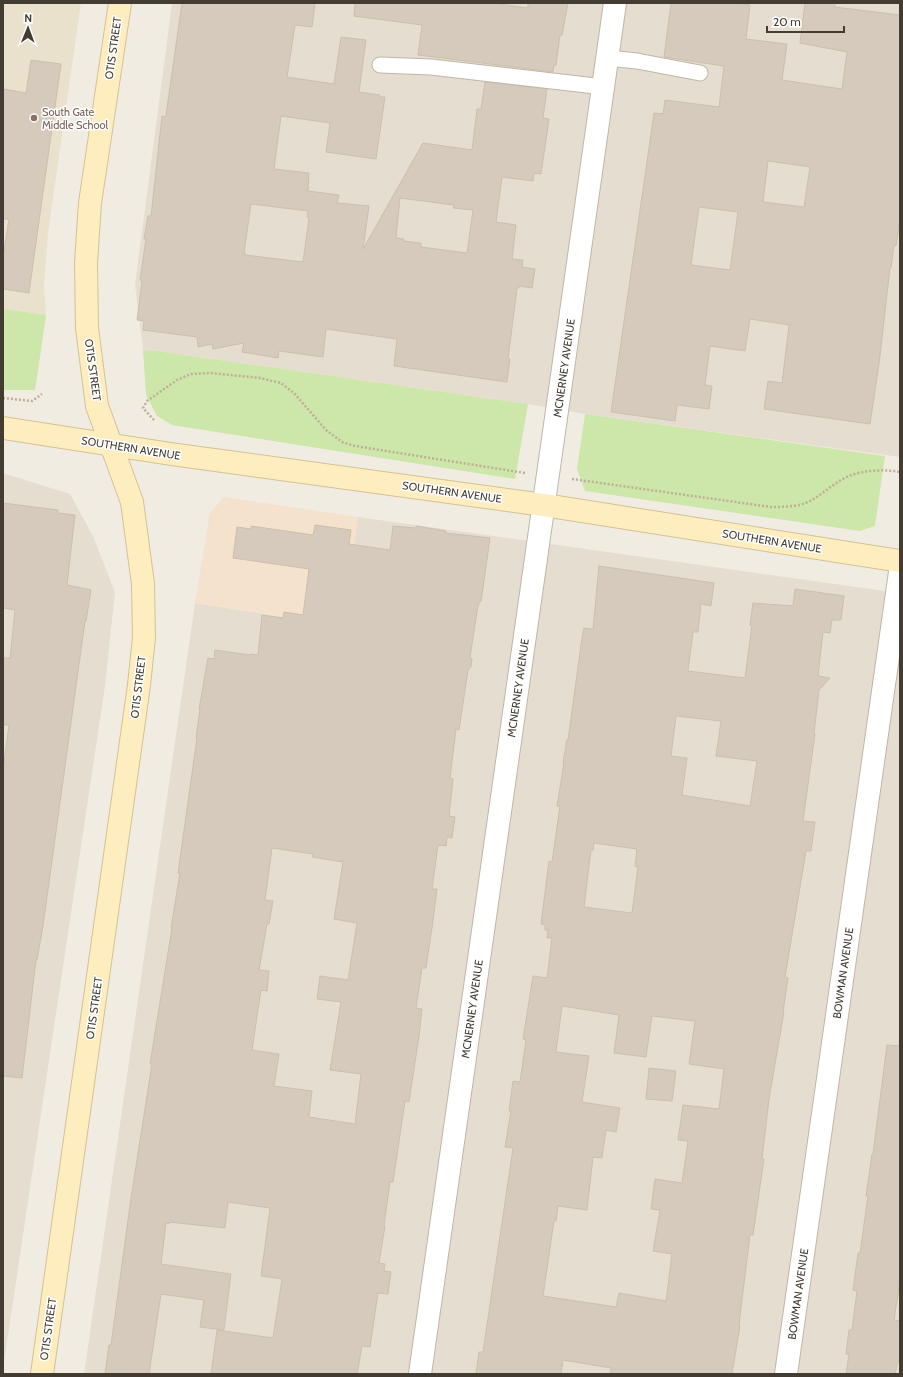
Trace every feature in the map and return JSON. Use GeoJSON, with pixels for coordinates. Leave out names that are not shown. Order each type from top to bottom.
{"type":"FeatureCollection","features":[{"type":"Feature","properties":{"kind":"main road","name":"OTIS STREET"},"geometry":{"type":"LineString","coordinates":[[42,1374],[139,685],[144,637],[142,584],[132,502],[97,406],[87,328],[86,263],[90,203],[120,3]]}},
{"type":"Feature","properties":{"kind":"main road","name":"SOUTHERN AVENUE"},"geometry":{"type":"LineString","coordinates":[[3,428],[171,454],[544,505],[900,560]]}},
{"type":"Feature","properties":{"kind":"street","name":"MCNERNEY AVENUE"},"geometry":{"type":"LineString","coordinates":[[420,1374],[615,3]]}},
{"type":"Feature","properties":{"kind":"street","name":"BOWMAN AVENUE"},"geometry":{"type":"LineString","coordinates":[[786,1374],[900,572]]}},
{"type":"Feature","properties":{"kind":"lane"},"geometry":{"type":"LineString","coordinates":[[608,58],[637,61],[700,73]]}},
{"type":"Feature","properties":{"kind":"lane"},"geometry":{"type":"LineString","coordinates":[[380,65],[431,67],[604,87]]}},
{"type":"Feature","properties":{"kind":"path"},"geometry":{"type":"LineString","coordinates":[[154,420],[143,408],[148,401],[177,380],[191,374],[211,373],[260,378],[281,383],[294,393],[326,430],[342,442],[355,446],[528,474]]}},
{"type":"Feature","properties":{"kind":"path"},"geometry":{"type":"LineString","coordinates":[[3,398],[32,401],[42,394]]}},
{"type":"Feature","properties":{"kind":"path"},"geometry":{"type":"LineString","coordinates":[[567,478],[771,508],[792,507],[809,502],[848,476],[880,470],[900,472]]}},
{"type":"Feature","properties":{"kind":"shaded area","name":"South Gate Middle School"},"geometry":{"type":"Polygon","coordinates":[[[3,3],[81,3],[48,233],[44,286],[46,315],[35,390],[3,390],[3,3]]]}},
{"type":"Feature","properties":{"kind":"shaded area"},"geometry":{"type":"Polygon","coordinates":[[[172,3],[900,3],[900,457],[585,414],[528,404],[143,349],[135,285],[172,3]]]}},
{"type":"Feature","properties":{"kind":"shaded area"},"geometry":{"type":"Polygon","coordinates":[[[3,473],[70,494],[93,536],[115,592],[105,686],[3,1369],[3,473]]]}},
{"type":"Feature","properties":{"kind":"shaded area"},"geometry":{"type":"Polygon","coordinates":[[[224,497],[358,517],[341,626],[195,603],[210,513],[224,497]]]}},
{"type":"Feature","properties":{"kind":"shaded area"},"geometry":{"type":"Polygon","coordinates":[[[358,517],[900,593],[900,1374],[84,1374],[195,603],[341,626],[358,517]]]}},
{"type":"Feature","properties":{"kind":"green space"},"geometry":{"type":"Polygon","coordinates":[[[3,309],[46,315],[35,390],[3,390],[3,309]]]}},
{"type":"Feature","properties":{"kind":"green space"},"geometry":{"type":"Polygon","coordinates":[[[143,349],[528,404],[515,479],[172,425],[157,416],[146,395],[143,349]]]}},
{"type":"Feature","properties":{"kind":"green space"},"geometry":{"type":"Polygon","coordinates":[[[585,414],[885,456],[875,526],[860,531],[585,491],[577,469],[585,414]]]}},
{"type":"Feature","properties":{"kind":"building"},"geometry":{"type":"Polygon","coordinates":[[[182,3],[315,3],[312,27],[295,25],[287,77],[334,84],[341,37],[366,40],[359,92],[385,97],[376,159],[326,152],[330,123],[281,116],[274,169],[309,173],[308,191],[339,195],[337,203],[369,206],[363,249],[423,143],[472,150],[477,109],[481,109],[485,82],[547,89],[543,118],[549,119],[541,174],[534,173],[533,181],[502,177],[496,222],[516,225],[512,259],[523,260],[522,267],[535,269],[532,288],[519,286],[519,288],[517,288],[508,359],[510,359],[507,382],[394,366],[397,339],[326,329],[323,357],[279,351],[278,358],[242,352],[244,343],[213,349],[212,344],[198,347],[197,337],[143,330],[144,321],[137,320],[142,281],[140,280],[146,239],[144,239],[148,216],[151,216],[162,116],[165,117],[182,3]],[[400,198],[396,238],[404,239],[404,241],[421,243],[421,247],[467,253],[473,210],[453,208],[454,205],[400,198]],[[251,204],[244,253],[245,255],[303,262],[309,218],[307,217],[308,211],[251,204]]]}},
{"type":"Feature","properties":{"kind":"building"},"geometry":{"type":"Polygon","coordinates":[[[355,3],[493,3],[528,8],[528,3],[568,3],[562,35],[560,35],[556,65],[554,65],[553,72],[418,55],[422,25],[354,16],[355,3]]]}},
{"type":"Feature","properties":{"kind":"building"},"geometry":{"type":"Polygon","coordinates":[[[671,3],[735,3],[750,5],[746,39],[787,44],[782,80],[842,89],[847,52],[800,43],[805,3],[835,3],[835,7],[900,15],[900,218],[896,246],[894,245],[890,268],[879,364],[870,424],[764,409],[768,381],[782,383],[789,325],[750,319],[745,351],[710,346],[705,385],[712,386],[709,409],[677,405],[675,421],[611,412],[654,113],[663,114],[665,100],[719,107],[724,66],[664,57],[671,3]],[[768,161],[763,202],[804,207],[810,167],[768,161]],[[699,207],[691,265],[730,270],[738,212],[699,207]]]}},
{"type":"Feature","properties":{"kind":"building"},"geometry":{"type":"Polygon","coordinates":[[[31,60],[61,64],[29,293],[3,289],[3,257],[9,219],[3,219],[3,89],[26,93],[31,60]]]}},
{"type":"Feature","properties":{"kind":"building"},"geometry":{"type":"Polygon","coordinates":[[[3,503],[58,510],[58,513],[75,515],[67,585],[91,590],[85,621],[43,926],[36,960],[22,1078],[3,1076],[3,770],[9,725],[3,725],[3,658],[10,658],[15,610],[3,608],[3,503]]]}},
{"type":"Feature","properties":{"kind":"building"},"geometry":{"type":"Polygon","coordinates":[[[315,525],[351,530],[349,544],[390,550],[393,526],[416,528],[416,526],[446,531],[446,533],[490,538],[481,602],[480,601],[478,606],[470,657],[472,659],[471,667],[468,670],[459,730],[456,729],[450,778],[453,779],[449,816],[455,817],[452,838],[447,837],[446,846],[438,845],[432,889],[437,889],[433,921],[426,968],[422,968],[416,1008],[422,1009],[419,1036],[409,1102],[405,1101],[393,1182],[390,1182],[384,1225],[379,1263],[385,1264],[384,1271],[391,1272],[388,1294],[378,1293],[370,1347],[362,1346],[357,1374],[211,1374],[217,1330],[273,1338],[282,1279],[261,1276],[270,1208],[228,1202],[225,1228],[169,1222],[169,1224],[166,1223],[161,1264],[231,1274],[224,1330],[200,1327],[204,1300],[161,1294],[149,1374],[105,1374],[109,1345],[111,1345],[131,1198],[152,1064],[150,1064],[180,873],[178,873],[197,738],[199,709],[208,658],[214,659],[215,650],[258,655],[262,615],[283,618],[284,612],[303,615],[309,569],[233,558],[237,527],[251,529],[251,526],[313,535],[315,525]],[[272,848],[265,900],[273,901],[269,924],[267,924],[259,970],[269,971],[267,991],[261,990],[252,1050],[279,1054],[274,1086],[312,1091],[309,1117],[355,1124],[361,1074],[330,1070],[341,1002],[317,999],[320,976],[348,980],[357,923],[334,919],[343,862],[312,857],[313,854],[272,848]]]}},
{"type":"Feature","properties":{"kind":"building"},"geometry":{"type":"Polygon","coordinates":[[[599,566],[714,583],[711,606],[701,604],[698,632],[693,632],[688,671],[745,678],[752,625],[750,625],[753,603],[793,606],[795,589],[844,596],[841,620],[832,620],[830,633],[823,632],[818,676],[830,678],[819,690],[815,734],[803,821],[815,822],[811,851],[806,851],[785,977],[788,978],[784,1012],[769,1099],[762,1159],[764,1159],[753,1235],[750,1235],[740,1326],[732,1374],[610,1374],[611,1368],[563,1360],[561,1374],[476,1374],[479,1352],[483,1352],[513,1148],[505,1147],[511,1111],[509,1111],[513,1081],[520,1082],[526,1040],[523,1039],[533,976],[547,978],[552,938],[547,938],[548,930],[545,930],[545,925],[541,924],[549,861],[552,862],[560,806],[557,806],[582,638],[584,628],[593,629],[599,566]],[[676,716],[671,756],[687,758],[682,795],[750,806],[757,761],[716,756],[721,721],[676,716]],[[594,843],[593,850],[591,850],[584,907],[632,913],[638,867],[635,866],[637,849],[594,843]],[[562,1006],[556,1052],[589,1056],[582,1102],[620,1108],[616,1132],[606,1130],[602,1158],[593,1157],[587,1210],[558,1206],[556,1221],[554,1221],[543,1296],[616,1307],[619,1293],[666,1301],[672,1254],[653,1251],[660,1210],[651,1209],[655,1179],[682,1183],[688,1141],[678,1140],[683,1105],[719,1109],[724,1069],[689,1064],[695,1021],[652,1016],[646,1057],[614,1053],[619,1015],[562,1006]]]}},
{"type":"Feature","properties":{"kind":"building"},"geometry":{"type":"Polygon","coordinates":[[[887,1045],[900,1046],[900,1280],[894,1320],[900,1321],[900,1361],[898,1361],[895,1374],[846,1374],[849,1354],[846,1354],[849,1330],[852,1330],[857,1291],[853,1290],[868,1196],[866,1196],[887,1045]]]}},
{"type":"Feature","properties":{"kind":"building"},"geometry":{"type":"Polygon","coordinates":[[[649,1068],[676,1071],[672,1101],[646,1099],[649,1068]]]}},
{"type":"Feature","properties":{"kind":"place","name":"South Gate Middle School"},"geometry":{"type":"Point","coordinates":[34,118]}}]}
